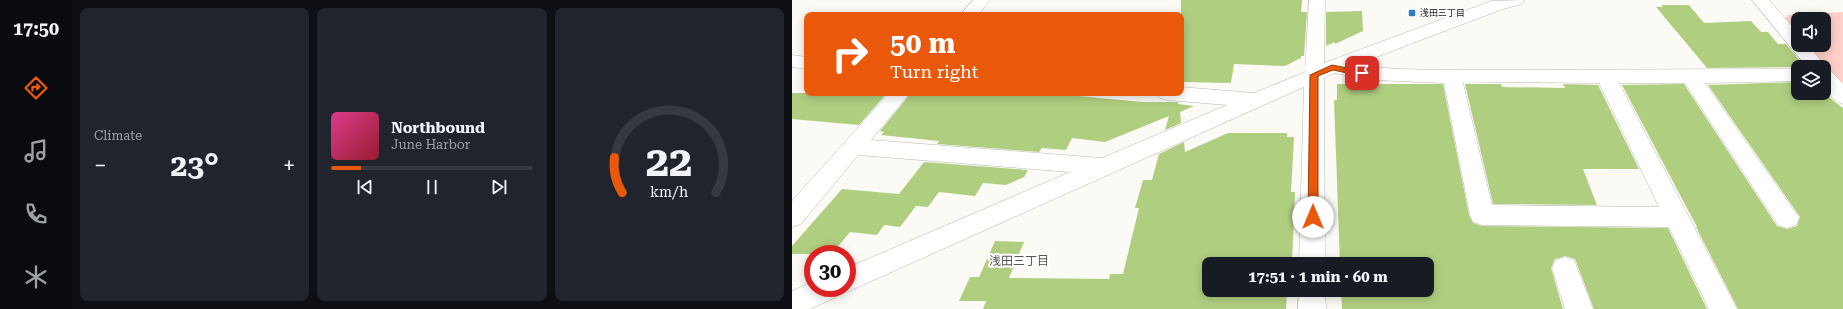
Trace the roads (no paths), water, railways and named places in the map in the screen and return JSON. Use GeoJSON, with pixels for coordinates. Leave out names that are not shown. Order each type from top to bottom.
{"type":"FeatureCollection","features":[{"type":"Feature","properties":{"kind":"street"},"geometry":{"type":"LineString","coordinates":[[975,12],[982,0]]}},
{"type":"Feature","properties":{"kind":"street"},"geometry":{"type":"LineString","coordinates":[[1312,257],[1323,71],[1317,0]]}},
{"type":"Feature","properties":{"kind":"street"},"geometry":{"type":"LineString","coordinates":[[1760,0],[1811,60]]}},
{"type":"Feature","properties":{"kind":"street"},"geometry":{"type":"LineString","coordinates":[[856,276],[1103,166],[1323,71],[1498,2]]}},
{"type":"Feature","properties":{"kind":"street"},"geometry":{"type":"LineString","coordinates":[[792,61],[804,63]]}},
{"type":"Feature","properties":{"kind":"street"},"geometry":{"type":"LineString","coordinates":[[1323,71],[1452,76],[1691,77],[1791,75]]}},
{"type":"Feature","properties":{"kind":"street"},"geometry":{"type":"LineString","coordinates":[[1452,76],[1482,215],[1675,217]]}},
{"type":"Feature","properties":{"kind":"street"},"geometry":{"type":"LineString","coordinates":[[1606,77],[1675,217],[1723,309]]}},
{"type":"Feature","properties":{"kind":"street"},"geometry":{"type":"LineString","coordinates":[[1691,77],[1787,218]]}},
{"type":"Feature","properties":{"kind":"street"},"geometry":{"type":"LineString","coordinates":[[1831,83],[1843,97]]}},
{"type":"Feature","properties":{"kind":"street"},"geometry":{"type":"LineString","coordinates":[[1184,94],[1257,100]]}},
{"type":"Feature","properties":{"kind":"street"},"geometry":{"type":"LineString","coordinates":[[792,217],[897,96]]}},
{"type":"Feature","properties":{"kind":"street"},"geometry":{"type":"LineString","coordinates":[[854,146],[1103,166]]}},
{"type":"Feature","properties":{"kind":"street"},"geometry":{"type":"LineString","coordinates":[[1565,268],[1578,309]]}},
{"type":"Feature","properties":{"kind":"street"},"geometry":{"type":"LineString","coordinates":[[792,304],[808,297]]}},
{"type":"Feature","properties":{"kind":"street"},"geometry":{"type":"LineString","coordinates":[[1312,297],[1312,309]]}},
{"type":"Feature","properties":{"kind":"place","name":"浅田三丁目"},"geometry":{"type":"Point","coordinates":[1412,13]}},
{"type":"Feature","properties":{"kind":"district","name":"浅田三丁目"},"geometry":{"type":"Point","coordinates":[1019,261]}}]}
